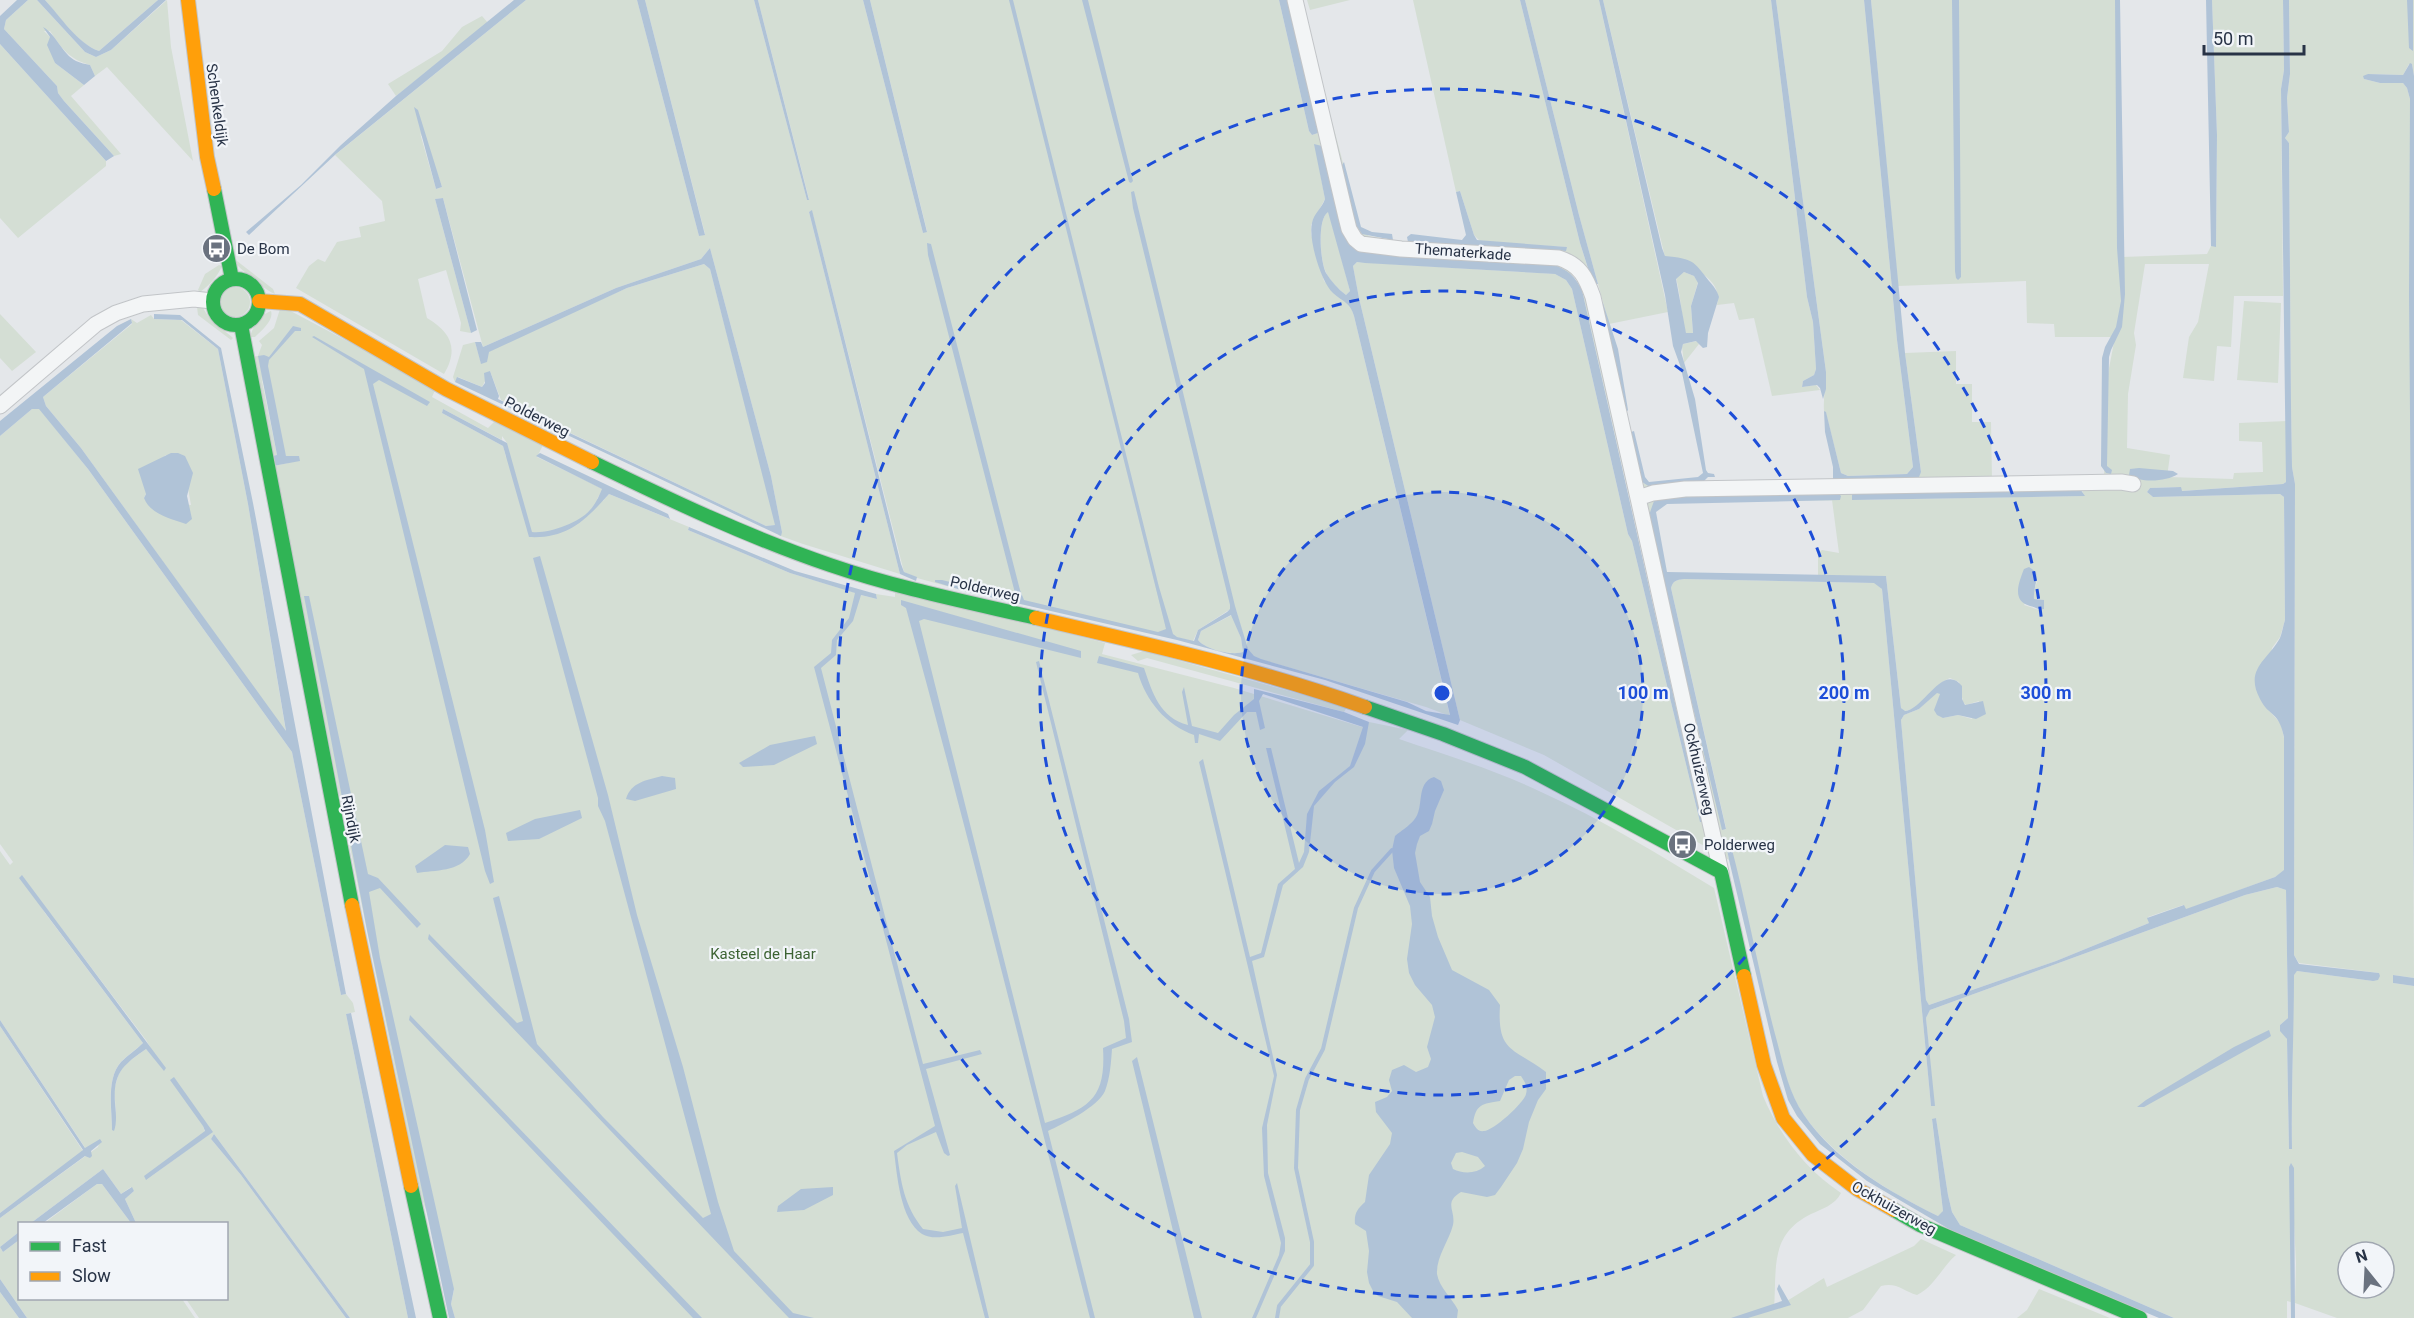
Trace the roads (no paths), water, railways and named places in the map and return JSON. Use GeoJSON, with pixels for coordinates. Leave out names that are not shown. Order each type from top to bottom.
{"type":"FeatureCollection","features":[{"type":"Feature","properties":{"kind":"street","name":"Schenkeldijk"},"geometry":{"type":"LineString","coordinates":[[188,0],[198,95],[232,279]]}},
{"type":"Feature","properties":{"kind":"street","name":"Thematerkade"},"geometry":{"type":"LineString","coordinates":[[1295,0],[1346,217],[1355,239],[1362,244],[1401,249],[1560,258],[1578,268],[1593,297],[1638,498]]}},
{"type":"Feature","properties":{"kind":"street"},"geometry":{"type":"LineString","coordinates":[[232,279],[246,281],[256,290],[259,301],[257,312],[241,325],[230,325],[220,320],[213,309],[214,292],[222,283],[232,279]]}},
{"type":"Feature","properties":{"kind":"street"},"geometry":{"type":"LineString","coordinates":[[0,406],[96,324],[116,313],[143,304],[194,299],[213,302]]}},
{"type":"Feature","properties":{"kind":"street","name":"Polderweg"},"geometry":{"type":"LineString","coordinates":[[259,301],[300,303],[446,389],[700,515],[829,565],[891,584],[1209,660],[1306,686],[1525,767],[1720,872]]}},
{"type":"Feature","properties":{"kind":"street","name":"Rijndijk"},"geometry":{"type":"LineString","coordinates":[[241,325],[370,998],[440,1318]]}},
{"type":"Feature","properties":{"kind":"street"},"geometry":{"type":"LineString","coordinates":[[1638,498],[1653,493],[1685,489],[2121,482],[2133,484]]}},
{"type":"Feature","properties":{"kind":"street","name":"Ockhuizerweg"},"geometry":{"type":"LineString","coordinates":[[1638,498],[1764,1065],[1784,1118],[1813,1155],[1857,1189],[1920,1226],[2140,1318]]}},
{"type":"Feature","properties":{"kind":"water"},"geometry":{"type":"Polygon","coordinates":[[[17,0],[28,0],[6,20],[4,29],[57,86],[58,93],[64,101],[114,156],[106,161],[0,44],[0,16],[17,0]]]}},
{"type":"Feature","properties":{"kind":"water"},"geometry":{"type":"Polygon","coordinates":[[[37,0],[45,0],[77,36],[99,51],[158,0],[166,0],[111,50],[96,57],[85,52],[37,0]]]}},
{"type":"Feature","properties":{"kind":"water"},"geometry":{"type":"Polygon","coordinates":[[[514,0],[526,0],[336,154],[249,235],[246,232],[301,185],[341,145],[396,96],[514,0]]]}},
{"type":"Feature","properties":{"kind":"water"},"geometry":{"type":"Polygon","coordinates":[[[637,0],[645,0],[705,235],[699,236],[637,0]]]}},
{"type":"Feature","properties":{"kind":"water"},"geometry":{"type":"Polygon","coordinates":[[[754,0],[758,0],[809,200],[807,200],[754,0]]]}},
{"type":"Feature","properties":{"kind":"water"},"geometry":{"type":"Polygon","coordinates":[[[863,0],[870,0],[927,232],[923,233],[863,0]]]}},
{"type":"Feature","properties":{"kind":"water"},"geometry":{"type":"Polygon","coordinates":[[[1009,0],[1013,0],[1159,587],[1173,634],[1194,641],[1198,630],[1227,612],[1230,605],[1133,208],[1131,192],[1134,191],[1235,606],[1248,649],[1254,656],[1261,659],[1407,702],[1426,711],[1450,715],[1354,316],[1348,305],[1328,287],[1314,249],[1312,223],[1325,199],[1314,144],[1322,146],[1354,246],[1549,263],[1569,273],[1579,284],[1702,822],[1700,822],[1632,541],[1628,534],[1572,289],[1566,280],[1555,274],[1357,262],[1353,266],[1460,720],[1458,725],[1325,680],[1177,640],[968,592],[935,582],[935,580],[942,580],[1007,596],[1015,593],[928,255],[927,243],[931,244],[1024,600],[1158,632],[1166,629],[1009,0]],[[1328,212],[1322,223],[1321,231],[1324,267],[1332,282],[1346,295],[1350,291],[1328,212]],[[1231,615],[1201,631],[1198,640],[1219,651],[1243,652],[1241,638],[1231,615]]]}},
{"type":"Feature","properties":{"kind":"water"},"geometry":{"type":"Polygon","coordinates":[[[1082,0],[1088,0],[1133,181],[1131,183],[1129,182],[1082,0]]]}},
{"type":"Feature","properties":{"kind":"water"},"geometry":{"type":"Polygon","coordinates":[[[1279,0],[1289,0],[1321,132],[1312,135],[1309,131],[1279,0]]]}},
{"type":"Feature","properties":{"kind":"water"},"geometry":{"type":"Polygon","coordinates":[[[1520,0],[1525,0],[1598,284],[1593,284],[1580,243],[1520,0]]]}},
{"type":"Feature","properties":{"kind":"water"},"geometry":{"type":"Polygon","coordinates":[[[1599,0],[1603,0],[1665,256],[1692,262],[1719,297],[1708,333],[1707,347],[1703,348],[1696,341],[1683,344],[1681,352],[1695,399],[1706,470],[1715,477],[1708,477],[1704,481],[1650,487],[1642,482],[1630,435],[1634,431],[1645,477],[1649,482],[1698,477],[1703,473],[1681,368],[1673,346],[1665,295],[1599,0]],[[1684,272],[1676,279],[1686,333],[1693,333],[1691,306],[1698,283],[1694,276],[1684,272]]]}},
{"type":"Feature","properties":{"kind":"water"},"geometry":{"type":"Polygon","coordinates":[[[1771,0],[1776,0],[1826,372],[1826,389],[1823,399],[1817,385],[1802,387],[1803,381],[1814,375],[1816,369],[1813,322],[1807,297],[1771,0]]]}},
{"type":"Feature","properties":{"kind":"water"},"geometry":{"type":"Polygon","coordinates":[[[1864,0],[1871,0],[1905,353],[1921,472],[1915,480],[1833,482],[1833,467],[1825,432],[1824,411],[1841,473],[1848,476],[1907,474],[1913,467],[1897,340],[1864,0]]]}},
{"type":"Feature","properties":{"kind":"water"},"geometry":{"type":"Polygon","coordinates":[[[1952,0],[1959,0],[1961,277],[1958,280],[1955,271],[1952,0]]]}},
{"type":"Feature","properties":{"kind":"water"},"geometry":{"type":"Polygon","coordinates":[[[2115,0],[2120,0],[2125,294],[2122,327],[2109,357],[2107,466],[2112,470],[2111,474],[2106,473],[2101,466],[2102,358],[2116,327],[2121,301],[2117,248],[2115,0]]]}},
{"type":"Feature","properties":{"kind":"water"},"geometry":{"type":"Polygon","coordinates":[[[2206,0],[2212,0],[2217,135],[2216,247],[2211,246],[2206,0]]]}},
{"type":"Feature","properties":{"kind":"water"},"geometry":{"type":"Polygon","coordinates":[[[2283,0],[2289,0],[2290,74],[2287,98],[2289,132],[2285,138],[2289,143],[2292,467],[2295,484],[2294,955],[2299,964],[2379,973],[2380,976],[2378,980],[2373,981],[2297,971],[2294,975],[2292,1149],[2289,1149],[2287,1039],[2280,1031],[2280,1025],[2288,1018],[2286,890],[2277,887],[2245,895],[1930,1010],[1926,1018],[1935,1106],[1931,1106],[1882,589],[1874,583],[1684,579],[1677,580],[1673,584],[1671,588],[1726,829],[1722,830],[1648,518],[1654,501],[1682,495],[1837,492],[1841,496],[1840,500],[1667,504],[1656,512],[1667,572],[1886,576],[1901,708],[1905,711],[1912,708],[1941,683],[1948,680],[1955,680],[1962,686],[1962,699],[1965,705],[1983,701],[1986,714],[1976,719],[1958,715],[1943,718],[1934,710],[1940,694],[1937,693],[1919,709],[1904,715],[1901,720],[1926,1000],[1929,1005],[2056,961],[2149,923],[2147,918],[2184,905],[2186,909],[2275,877],[2284,870],[2284,737],[2277,718],[2263,705],[2255,680],[2256,672],[2280,638],[2285,620],[2284,497],[2280,494],[2153,497],[2147,492],[2150,488],[2181,487],[2182,491],[2286,482],[2281,89],[2284,70],[2283,0]]]}},
{"type":"Feature","properties":{"kind":"water"},"geometry":{"type":"Polygon","coordinates":[[[2407,0],[2413,0],[2413,51],[2409,48],[2407,0]]]}},
{"type":"Feature","properties":{"kind":"water"},"geometry":{"type":"Polygon","coordinates":[[[43,27],[71,58],[90,65],[95,76],[84,85],[55,63],[47,45],[50,37],[43,27]]]}},
{"type":"Feature","properties":{"kind":"water"},"geometry":{"type":"Polygon","coordinates":[[[2410,63],[2414,76],[2414,895],[2409,294],[2410,99],[2403,83],[2380,83],[2364,79],[2363,76],[2368,74],[2403,75],[2410,63]]]}},
{"type":"Feature","properties":{"kind":"water"},"geometry":{"type":"Polygon","coordinates":[[[414,107],[418,110],[442,187],[436,189],[414,107]]]}},
{"type":"Feature","properties":{"kind":"water"},"geometry":{"type":"Polygon","coordinates":[[[1344,162],[1361,227],[1372,232],[1392,234],[1393,240],[1362,234],[1355,224],[1342,165],[1344,162]]]}},
{"type":"Feature","properties":{"kind":"water"},"geometry":{"type":"Polygon","coordinates":[[[1460,191],[1477,240],[1567,247],[1566,251],[1408,242],[1407,237],[1411,234],[1462,240],[1466,235],[1456,192],[1460,191]]]}},
{"type":"Feature","properties":{"kind":"water"},"geometry":{"type":"Polygon","coordinates":[[[443,198],[477,330],[471,333],[435,199],[443,198]]]}},
{"type":"Feature","properties":{"kind":"water"},"geometry":{"type":"Polygon","coordinates":[[[812,210],[901,564],[904,572],[917,577],[916,581],[900,574],[809,212],[812,210]]]}},
{"type":"Feature","properties":{"kind":"water"},"geometry":{"type":"Polygon","coordinates":[[[710,248],[771,476],[781,536],[455,382],[457,377],[482,387],[485,383],[484,373],[490,371],[498,399],[766,526],[775,525],[710,269],[704,264],[627,288],[489,352],[487,362],[481,364],[475,342],[481,342],[483,347],[616,288],[701,259],[710,248]]]}},
{"type":"Feature","properties":{"kind":"water"},"geometry":{"type":"Polygon","coordinates":[[[1603,303],[1618,349],[1628,410],[1626,413],[1599,304],[1603,303]]]}},
{"type":"Feature","properties":{"kind":"water"},"geometry":{"type":"Polygon","coordinates":[[[154,314],[180,315],[221,348],[253,503],[346,994],[341,995],[292,752],[88,469],[39,409],[32,409],[0,436],[0,421],[117,326],[131,319],[132,323],[43,397],[46,406],[81,448],[286,731],[248,504],[218,349],[182,320],[154,319],[154,314]]]}},
{"type":"Feature","properties":{"kind":"water"},"geometry":{"type":"Polygon","coordinates":[[[293,326],[301,328],[301,331],[295,331],[269,360],[268,366],[286,456],[299,456],[300,461],[273,466],[272,456],[277,455],[258,356],[269,357],[293,326]]]}},
{"type":"Feature","properties":{"kind":"water"},"geometry":{"type":"Polygon","coordinates":[[[314,336],[430,402],[427,406],[379,380],[373,384],[485,830],[494,882],[490,884],[364,369],[312,337],[314,336]]]}},
{"type":"Feature","properties":{"kind":"water"},"geometry":{"type":"Polygon","coordinates":[[[443,409],[507,443],[532,532],[554,529],[579,519],[592,508],[602,489],[536,456],[540,453],[668,514],[670,519],[609,494],[583,520],[565,531],[542,537],[529,537],[503,446],[442,413],[443,409]]]}},
{"type":"Feature","properties":{"kind":"water"},"geometry":{"type":"Polygon","coordinates":[[[171,453],[185,456],[193,473],[187,496],[192,519],[186,524],[156,512],[144,498],[146,494],[138,469],[171,453]]]}},
{"type":"Feature","properties":{"kind":"water"},"geometry":{"type":"Polygon","coordinates":[[[2130,469],[2173,471],[2178,474],[2167,479],[2153,480],[2134,478],[2129,475],[2130,469]]]}},
{"type":"Feature","properties":{"kind":"water"},"geometry":{"type":"Polygon","coordinates":[[[2078,486],[2085,496],[1852,500],[1855,491],[2078,486]]]}},
{"type":"Feature","properties":{"kind":"water"},"geometry":{"type":"Polygon","coordinates":[[[689,527],[795,571],[876,594],[877,599],[861,595],[853,621],[837,640],[836,655],[821,668],[923,1064],[980,1050],[982,1054],[926,1069],[950,1155],[944,1153],[936,1132],[907,1145],[897,1153],[904,1193],[911,1211],[923,1229],[943,1232],[962,1228],[955,1186],[957,1183],[989,1318],[985,1318],[963,1233],[937,1237],[922,1234],[904,1208],[898,1184],[894,1151],[935,1126],[814,667],[831,653],[832,640],[849,618],[855,593],[790,573],[688,530],[689,527]]]}},
{"type":"Feature","properties":{"kind":"water"},"geometry":{"type":"Polygon","coordinates":[[[540,556],[608,795],[637,915],[683,1067],[718,1202],[734,1251],[793,1313],[814,1318],[789,1318],[428,939],[429,934],[517,1023],[523,1021],[493,898],[499,896],[537,1044],[603,1117],[703,1218],[711,1214],[605,821],[598,806],[598,798],[533,558],[540,556]]]}},
{"type":"Feature","properties":{"kind":"water"},"geometry":{"type":"Polygon","coordinates":[[[2029,567],[2036,572],[2034,599],[2044,600],[2044,609],[2024,604],[2018,596],[2022,574],[2024,569],[2029,567]]]}},
{"type":"Feature","properties":{"kind":"water"},"geometry":{"type":"Polygon","coordinates":[[[304,596],[309,596],[368,874],[378,878],[421,924],[417,928],[380,888],[369,892],[380,958],[454,1289],[451,1304],[455,1318],[449,1318],[367,930],[304,596]]]}},
{"type":"Feature","properties":{"kind":"water"},"geometry":{"type":"Polygon","coordinates":[[[901,600],[1081,651],[1081,658],[924,619],[919,621],[1045,1123],[1073,1112],[1092,1099],[1102,1079],[1103,1048],[1126,1038],[1124,1021],[1036,662],[1039,661],[1129,1019],[1132,1042],[1112,1049],[1108,1081],[1101,1097],[1080,1114],[1048,1131],[1095,1318],[1090,1318],[954,785],[906,608],[901,605],[901,600]]]}},
{"type":"Feature","properties":{"kind":"water"},"geometry":{"type":"Polygon","coordinates":[[[1099,656],[1144,668],[1158,703],[1170,717],[1188,725],[1182,692],[1184,687],[1192,726],[1218,733],[1234,715],[1254,699],[1254,689],[1344,712],[1369,722],[1365,744],[1354,767],[1335,782],[1314,806],[1309,852],[1303,867],[1283,885],[1264,957],[1252,961],[1277,1075],[1267,1125],[1268,1173],[1285,1238],[1285,1251],[1256,1318],[1252,1318],[1279,1255],[1281,1243],[1264,1176],[1262,1128],[1274,1076],[1199,762],[1203,759],[1250,957],[1261,953],[1278,884],[1295,869],[1266,748],[1271,748],[1299,863],[1304,852],[1307,814],[1319,791],[1350,766],[1363,727],[1263,694],[1259,701],[1265,728],[1260,730],[1256,712],[1247,712],[1220,741],[1199,734],[1198,743],[1195,743],[1194,735],[1175,725],[1158,711],[1146,693],[1138,673],[1097,663],[1099,656]]]}},
{"type":"Feature","properties":{"kind":"water"},"geometry":{"type":"Polygon","coordinates":[[[815,736],[817,744],[774,765],[743,767],[739,763],[770,745],[815,736]]]}},
{"type":"Feature","properties":{"kind":"water"},"geometry":{"type":"Polygon","coordinates":[[[662,776],[675,778],[676,789],[635,801],[626,799],[628,793],[636,785],[662,776]]]}},
{"type":"Feature","properties":{"kind":"water"},"geometry":{"type":"Polygon","coordinates":[[[1434,777],[1441,781],[1444,790],[1429,831],[1420,836],[1415,853],[1420,882],[1430,897],[1438,937],[1452,970],[1489,990],[1500,1005],[1501,1032],[1505,1041],[1516,1052],[1546,1072],[1546,1089],[1538,1100],[1529,1122],[1523,1149],[1517,1163],[1501,1187],[1495,1195],[1487,1197],[1461,1192],[1451,1203],[1453,1225],[1439,1261],[1437,1274],[1440,1283],[1458,1310],[1457,1318],[1412,1318],[1397,1302],[1378,1296],[1369,1283],[1367,1272],[1369,1251],[1366,1231],[1355,1224],[1357,1212],[1365,1202],[1369,1175],[1390,1144],[1392,1133],[1376,1112],[1375,1102],[1387,1097],[1392,1091],[1389,1080],[1392,1070],[1404,1065],[1416,1072],[1428,1067],[1431,1059],[1427,1047],[1435,1017],[1432,1005],[1415,985],[1409,973],[1407,959],[1412,924],[1410,906],[1394,868],[1392,850],[1395,836],[1417,815],[1422,790],[1428,780],[1434,777]],[[1515,1076],[1509,1080],[1500,1101],[1484,1104],[1478,1108],[1473,1123],[1476,1128],[1484,1131],[1501,1122],[1524,1098],[1527,1091],[1526,1085],[1521,1076],[1515,1076]],[[1462,1152],[1456,1153],[1451,1163],[1453,1169],[1469,1172],[1478,1171],[1485,1166],[1478,1157],[1462,1152]]]}},
{"type":"Feature","properties":{"kind":"water"},"geometry":{"type":"Polygon","coordinates":[[[580,810],[582,818],[539,839],[508,841],[506,833],[535,819],[580,810]]]}},
{"type":"Feature","properties":{"kind":"water"},"geometry":{"type":"Polygon","coordinates":[[[1730,842],[1786,1076],[1793,1096],[1817,1132],[1847,1161],[1865,1174],[1901,1197],[1938,1216],[1943,1211],[1932,1119],[1936,1118],[1948,1195],[1952,1212],[1960,1225],[2174,1318],[2159,1318],[1954,1232],[1867,1181],[1820,1144],[1797,1116],[1788,1100],[1729,860],[1726,844],[1730,842]]]}},
{"type":"Feature","properties":{"kind":"water"},"geometry":{"type":"Polygon","coordinates":[[[445,845],[468,847],[470,854],[466,860],[454,867],[417,873],[415,866],[445,845]]]}},
{"type":"Feature","properties":{"kind":"water"},"geometry":{"type":"Polygon","coordinates":[[[22,875],[166,1068],[164,1071],[146,1049],[121,1071],[116,1084],[114,1131],[112,1130],[111,1104],[113,1077],[121,1062],[143,1043],[19,878],[22,875]]]}},
{"type":"Feature","properties":{"kind":"water"},"geometry":{"type":"Polygon","coordinates":[[[2393,975],[2414,978],[2414,986],[2393,983],[2393,975]]]}},
{"type":"Feature","properties":{"kind":"water"},"geometry":{"type":"Polygon","coordinates":[[[351,1013],[416,1318],[408,1318],[346,1014],[351,1013]]]}},
{"type":"Feature","properties":{"kind":"water"},"geometry":{"type":"Polygon","coordinates":[[[410,1015],[702,1318],[693,1318],[409,1020],[410,1015]]]}},
{"type":"Feature","properties":{"kind":"water"},"geometry":{"type":"Polygon","coordinates":[[[0,1020],[85,1148],[100,1139],[102,1142],[91,1151],[90,1158],[85,1156],[0,1218],[0,1213],[83,1150],[0,1026],[0,1020]]]}},
{"type":"Feature","properties":{"kind":"water"},"geometry":{"type":"Polygon","coordinates":[[[2269,1030],[2271,1036],[2268,1038],[2144,1107],[2137,1107],[2234,1047],[2269,1030]]]}},
{"type":"Feature","properties":{"kind":"water"},"geometry":{"type":"Polygon","coordinates":[[[1137,1057],[1202,1318],[1194,1318],[1132,1061],[1137,1057]]]}},
{"type":"Feature","properties":{"kind":"water"},"geometry":{"type":"Polygon","coordinates":[[[174,1077],[213,1132],[146,1180],[144,1176],[205,1131],[170,1080],[174,1077]]]}},
{"type":"Feature","properties":{"kind":"water"},"geometry":{"type":"Polygon","coordinates":[[[214,1134],[350,1318],[346,1318],[241,1175],[211,1139],[214,1134]]]}},
{"type":"Feature","properties":{"kind":"water"},"geometry":{"type":"Polygon","coordinates":[[[2291,1163],[2294,1168],[2295,1318],[2291,1318],[2289,1167],[2291,1163]]]}},
{"type":"Feature","properties":{"kind":"water"},"geometry":{"type":"Polygon","coordinates":[[[103,1169],[121,1194],[132,1187],[134,1191],[125,1199],[136,1222],[130,1222],[102,1184],[97,1184],[44,1222],[32,1222],[103,1169]]]}},
{"type":"Feature","properties":{"kind":"water"},"geometry":{"type":"Polygon","coordinates":[[[833,1187],[833,1195],[804,1210],[777,1212],[778,1206],[801,1189],[833,1187]]]}},
{"type":"Feature","properties":{"kind":"water"},"geometry":{"type":"Polygon","coordinates":[[[18,1233],[18,1241],[3,1252],[0,1247],[18,1233]]]}},
{"type":"Feature","properties":{"kind":"water"},"geometry":{"type":"Polygon","coordinates":[[[0,1279],[27,1318],[19,1318],[0,1292],[0,1279]]]}},
{"type":"Feature","properties":{"kind":"water"},"geometry":{"type":"Polygon","coordinates":[[[1779,1284],[1791,1305],[1748,1318],[1731,1318],[1782,1301],[1777,1289],[1779,1284]]]}},
{"type":"Feature","properties":{"kind":"waterway"},"geometry":{"type":"LineString","coordinates":[[1277,1318],[1279,1306],[1312,1265],[1312,1242],[1296,1168],[1298,1110],[1307,1079],[1323,1049],[1356,908],[1373,871],[1392,850]]}},
{"type":"Feature","properties":{"kind":"place","name":"De Bom"},"geometry":{"type":"Point","coordinates":[216,249]}},
{"type":"Feature","properties":{"kind":"place","name":"Polderweg"},"geometry":{"type":"Point","coordinates":[1683,845]}},
{"type":"Feature","properties":{"kind":"park label","name":"Kasteel de Haar"},"geometry":{"type":"Point","coordinates":[763,954]}}]}
